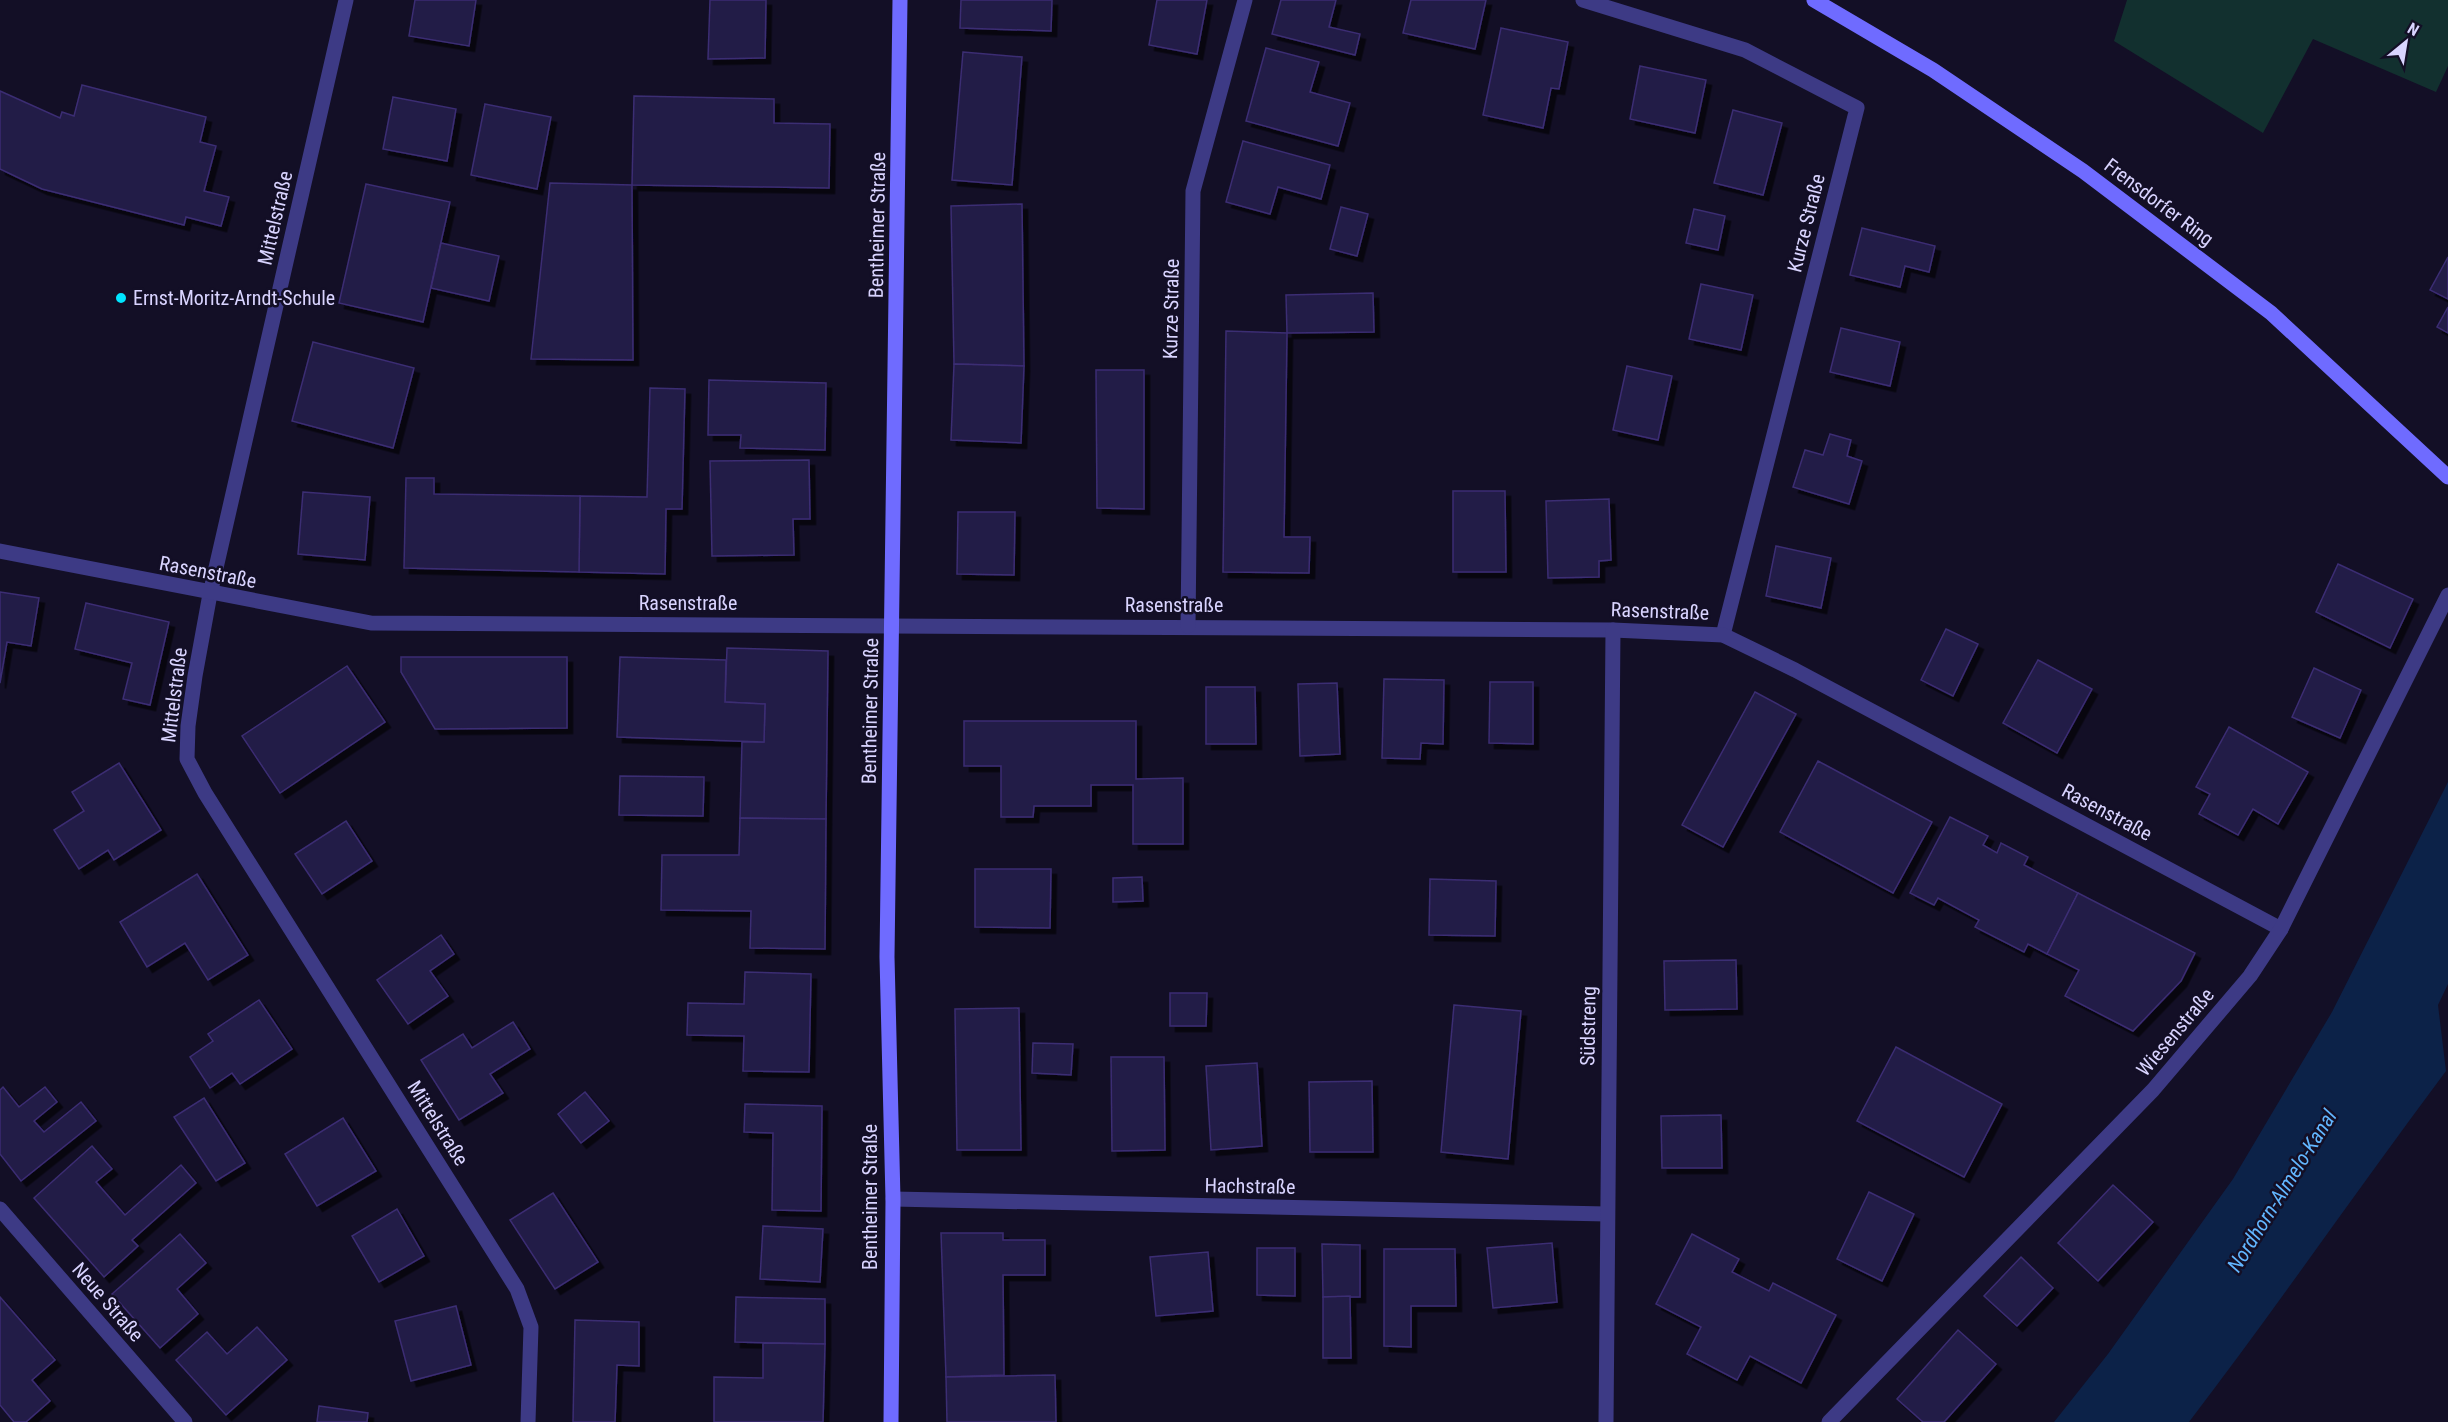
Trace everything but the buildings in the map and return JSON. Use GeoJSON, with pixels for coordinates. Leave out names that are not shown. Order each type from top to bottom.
{"type":"FeatureCollection","features":[{"type":"Feature","properties":{"kind":"street","name":"Mittelstraße"},"geometry":{"type":"LineString","coordinates":[[346,0],[210,594],[188,726],[187,759],[211,803],[517,1289],[531,1327],[528,1422]]}},
{"type":"Feature","properties":{"kind":"street","name":"Bentheimer Straße"},"geometry":{"type":"LineString","coordinates":[[891,1422],[893,1199],[887,957],[900,0]]}},
{"type":"Feature","properties":{"kind":"street","name":"Kurze Straße"},"geometry":{"type":"LineString","coordinates":[[1188,626],[1193,191],[1245,0]]}},
{"type":"Feature","properties":{"kind":"street","name":"Kurze Straße"},"geometry":{"type":"LineString","coordinates":[[1583,0],[1744,50],[1857,108],[1723,635]]}},
{"type":"Feature","properties":{"kind":"street","name":"Frensdorfer Ring"},"geometry":{"type":"LineString","coordinates":[[1814,0],[1933,70],[2083,171],[2271,313],[2448,477]]}},
{"type":"Feature","properties":{"kind":"street","name":"Rasenstraße"},"geometry":{"type":"LineString","coordinates":[[0,551],[210,594],[371,623],[1188,626],[1613,630],[1723,635],[1795,670],[2281,929]]}},
{"type":"Feature","properties":{"kind":"street","name":"Wiesenstraße"},"geometry":{"type":"LineString","coordinates":[[1829,1422],[2153,1090],[2250,976],[2281,929],[2448,595]]}},
{"type":"Feature","properties":{"kind":"street","name":"Südstreng"},"geometry":{"type":"LineString","coordinates":[[1606,1422],[1613,630]]}},
{"type":"Feature","properties":{"kind":"street","name":"Hachstraße"},"geometry":{"type":"LineString","coordinates":[[893,1199],[1607,1214]]}},
{"type":"Feature","properties":{"kind":"street","name":"Neue Straße"},"geometry":{"type":"LineString","coordinates":[[0,1209],[185,1422]]}},
{"type":"Feature","properties":{"kind":"green space"},"geometry":{"type":"Polygon","coordinates":[[[2127,0],[2448,0],[2448,66],[2436,92],[2313,39],[2263,133],[2114,41],[2127,0]]]}},
{"type":"Feature","properties":{"kind":"water","name":"Nordhorn-Almelo-Kanal"},"geometry":{"type":"Polygon","coordinates":[[[2448,782],[2448,984],[2438,1005],[2446,1071],[2189,1422],[2054,1422],[2108,1354],[2233,1179],[2332,1012],[2448,782]]]}},
{"type":"Feature","properties":{"kind":"place","name":"Ernst-Moritz-Arndt-Schule"},"geometry":{"type":"Point","coordinates":[121,298]}}]}
